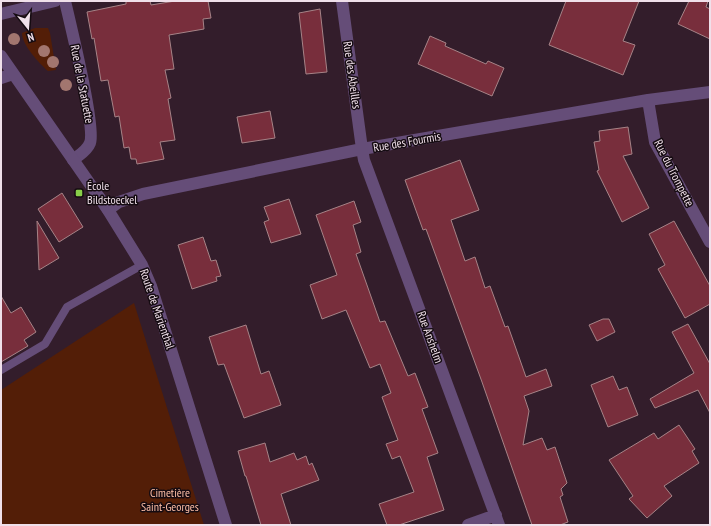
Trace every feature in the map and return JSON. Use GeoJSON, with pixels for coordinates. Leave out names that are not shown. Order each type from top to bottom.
{"type":"FeatureCollection","features":[{"type":"Feature","properties":{"kind":"street"},"geometry":{"type":"LineString","coordinates":[[1,14],[55,1]]}},
{"type":"Feature","properties":{"kind":"street","name":"Rue de la Statuette"},"geometry":{"type":"LineString","coordinates":[[65,1],[90,121],[90,142],[83,153],[73,160]]}},
{"type":"Feature","properties":{"kind":"street","name":"Rue des Abeilles"},"geometry":{"type":"LineString","coordinates":[[342,1],[362,149]]}},
{"type":"Feature","properties":{"kind":"street","name":"Route de Marienthal"},"geometry":{"type":"LineString","coordinates":[[1,56],[108,210],[142,265],[151,286],[226,525]]}},
{"type":"Feature","properties":{"kind":"street"},"geometry":{"type":"LineString","coordinates":[[1,78],[13,74]]}},
{"type":"Feature","properties":{"kind":"street","name":"Rue des Fourmis"},"geometry":{"type":"LineString","coordinates":[[108,210],[119,202],[143,194],[362,149],[648,100],[710,92]]}},
{"type":"Feature","properties":{"kind":"street","name":"Rue du Trompette"},"geometry":{"type":"LineString","coordinates":[[648,100],[656,142],[710,242]]}},
{"type":"Feature","properties":{"kind":"street","name":"Rue Anshelm"},"geometry":{"type":"LineString","coordinates":[[362,149],[370,176],[383,207],[498,520]]}},
{"type":"Feature","properties":{"kind":"street"},"geometry":{"type":"LineString","coordinates":[[468,525],[498,520]]}},
{"type":"Feature","properties":{"kind":"lane"},"geometry":{"type":"LineString","coordinates":[[1,370],[45,344],[67,307],[142,265]]}},
{"type":"Feature","properties":{"kind":"green space"},"geometry":{"type":"Polygon","coordinates":[[[35,28],[48,28],[56,70],[48,71],[36,59],[25,43],[22,33],[35,28]]]}},
{"type":"Feature","properties":{"kind":"green space","name":"Cimetière Saint-Georges"},"geometry":{"type":"Polygon","coordinates":[[[134,303],[204,525],[1,525],[1,390],[134,303]]]}},
{"type":"Feature","properties":{"kind":"building"},"geometry":{"type":"Polygon","coordinates":[[[126,1],[150,1],[151,5],[175,1],[208,1],[211,18],[203,19],[204,29],[169,35],[174,69],[165,70],[171,98],[168,99],[175,140],[160,142],[164,159],[137,164],[136,159],[131,159],[129,147],[124,148],[119,116],[115,117],[108,80],[101,81],[94,38],[92,39],[87,12],[126,4],[126,1]]]}},
{"type":"Feature","properties":{"kind":"building"},"geometry":{"type":"Polygon","coordinates":[[[566,1],[639,1],[623,41],[635,45],[623,75],[549,45],[566,1]]]}},
{"type":"Feature","properties":{"kind":"building"},"geometry":{"type":"Polygon","coordinates":[[[689,1],[708,1],[706,7],[710,9],[710,39],[678,24],[689,1]]]}},
{"type":"Feature","properties":{"kind":"building"},"geometry":{"type":"Polygon","coordinates":[[[320,9],[327,72],[306,74],[299,13],[320,9]]]}},
{"type":"Feature","properties":{"kind":"building"},"geometry":{"type":"Polygon","coordinates":[[[430,36],[446,43],[445,46],[486,64],[488,61],[504,68],[492,96],[418,64],[430,36]]]}},
{"type":"Feature","properties":{"kind":"building"},"geometry":{"type":"Polygon","coordinates":[[[270,111],[275,138],[242,143],[237,117],[270,111]]]}},
{"type":"Feature","properties":{"kind":"building"},"geometry":{"type":"Polygon","coordinates":[[[628,127],[632,154],[623,156],[649,208],[622,222],[597,171],[599,170],[594,142],[600,141],[599,131],[628,127]]]}},
{"type":"Feature","properties":{"kind":"building"},"geometry":{"type":"Polygon","coordinates":[[[460,160],[479,210],[451,220],[465,261],[475,257],[485,288],[490,286],[505,327],[508,326],[526,377],[546,369],[552,386],[524,396],[529,411],[523,445],[542,438],[547,450],[555,447],[567,483],[561,489],[563,495],[560,497],[568,522],[560,525],[532,525],[426,229],[423,230],[405,180],[460,160]]]}},
{"type":"Feature","properties":{"kind":"building"},"geometry":{"type":"Polygon","coordinates":[[[62,193],[83,227],[59,242],[38,209],[62,193]]]}},
{"type":"Feature","properties":{"kind":"building"},"geometry":{"type":"Polygon","coordinates":[[[289,199],[301,234],[271,243],[264,222],[269,220],[264,207],[289,199]]]}},
{"type":"Feature","properties":{"kind":"building"},"geometry":{"type":"Polygon","coordinates":[[[354,201],[361,222],[353,225],[361,252],[356,254],[380,322],[385,321],[408,376],[415,373],[428,407],[422,409],[438,453],[427,457],[444,510],[399,525],[387,525],[379,504],[414,492],[400,456],[392,459],[386,444],[398,440],[382,397],[391,393],[380,364],[370,368],[346,310],[322,319],[310,285],[337,275],[316,215],[354,201]]]}},
{"type":"Feature","properties":{"kind":"building"},"geometry":{"type":"Polygon","coordinates":[[[37,221],[59,258],[39,270],[37,221]]]}},
{"type":"Feature","properties":{"kind":"building"},"geometry":{"type":"Polygon","coordinates":[[[674,221],[710,286],[710,304],[685,318],[658,269],[665,265],[649,234],[674,221]]]}},
{"type":"Feature","properties":{"kind":"building"},"geometry":{"type":"Polygon","coordinates":[[[203,237],[211,261],[216,260],[221,276],[216,277],[217,281],[192,289],[178,245],[203,237]]]}},
{"type":"Feature","properties":{"kind":"building"},"geometry":{"type":"Polygon","coordinates":[[[1,296],[11,313],[21,307],[36,332],[24,340],[28,346],[1,362],[1,296]]]}},
{"type":"Feature","properties":{"kind":"building"},"geometry":{"type":"Polygon","coordinates":[[[603,319],[609,319],[615,332],[597,341],[589,325],[603,319]]]}},
{"type":"Feature","properties":{"kind":"building"},"geometry":{"type":"Polygon","coordinates":[[[688,324],[710,364],[710,413],[698,390],[655,408],[650,399],[694,373],[672,332],[688,324]]]}},
{"type":"Feature","properties":{"kind":"building"},"geometry":{"type":"Polygon","coordinates":[[[246,325],[261,374],[269,371],[281,405],[244,418],[224,364],[218,365],[209,337],[246,325]]]}},
{"type":"Feature","properties":{"kind":"building"},"geometry":{"type":"Polygon","coordinates":[[[613,376],[619,390],[627,387],[638,415],[608,427],[591,385],[613,376]]]}},
{"type":"Feature","properties":{"kind":"building"},"geometry":{"type":"Polygon","coordinates":[[[679,425],[695,449],[692,451],[699,463],[664,486],[672,496],[647,518],[629,499],[633,496],[609,460],[654,433],[658,439],[679,425]]]}},
{"type":"Feature","properties":{"kind":"building"},"geometry":{"type":"Polygon","coordinates":[[[265,443],[270,462],[294,453],[297,460],[306,456],[309,465],[312,463],[319,480],[281,494],[291,525],[261,525],[245,476],[238,451],[265,443]]]}},
{"type":"Feature","properties":{"kind":"place","name":"École Bildstoeckel"},"geometry":{"type":"Point","coordinates":[79,193]}}]}
